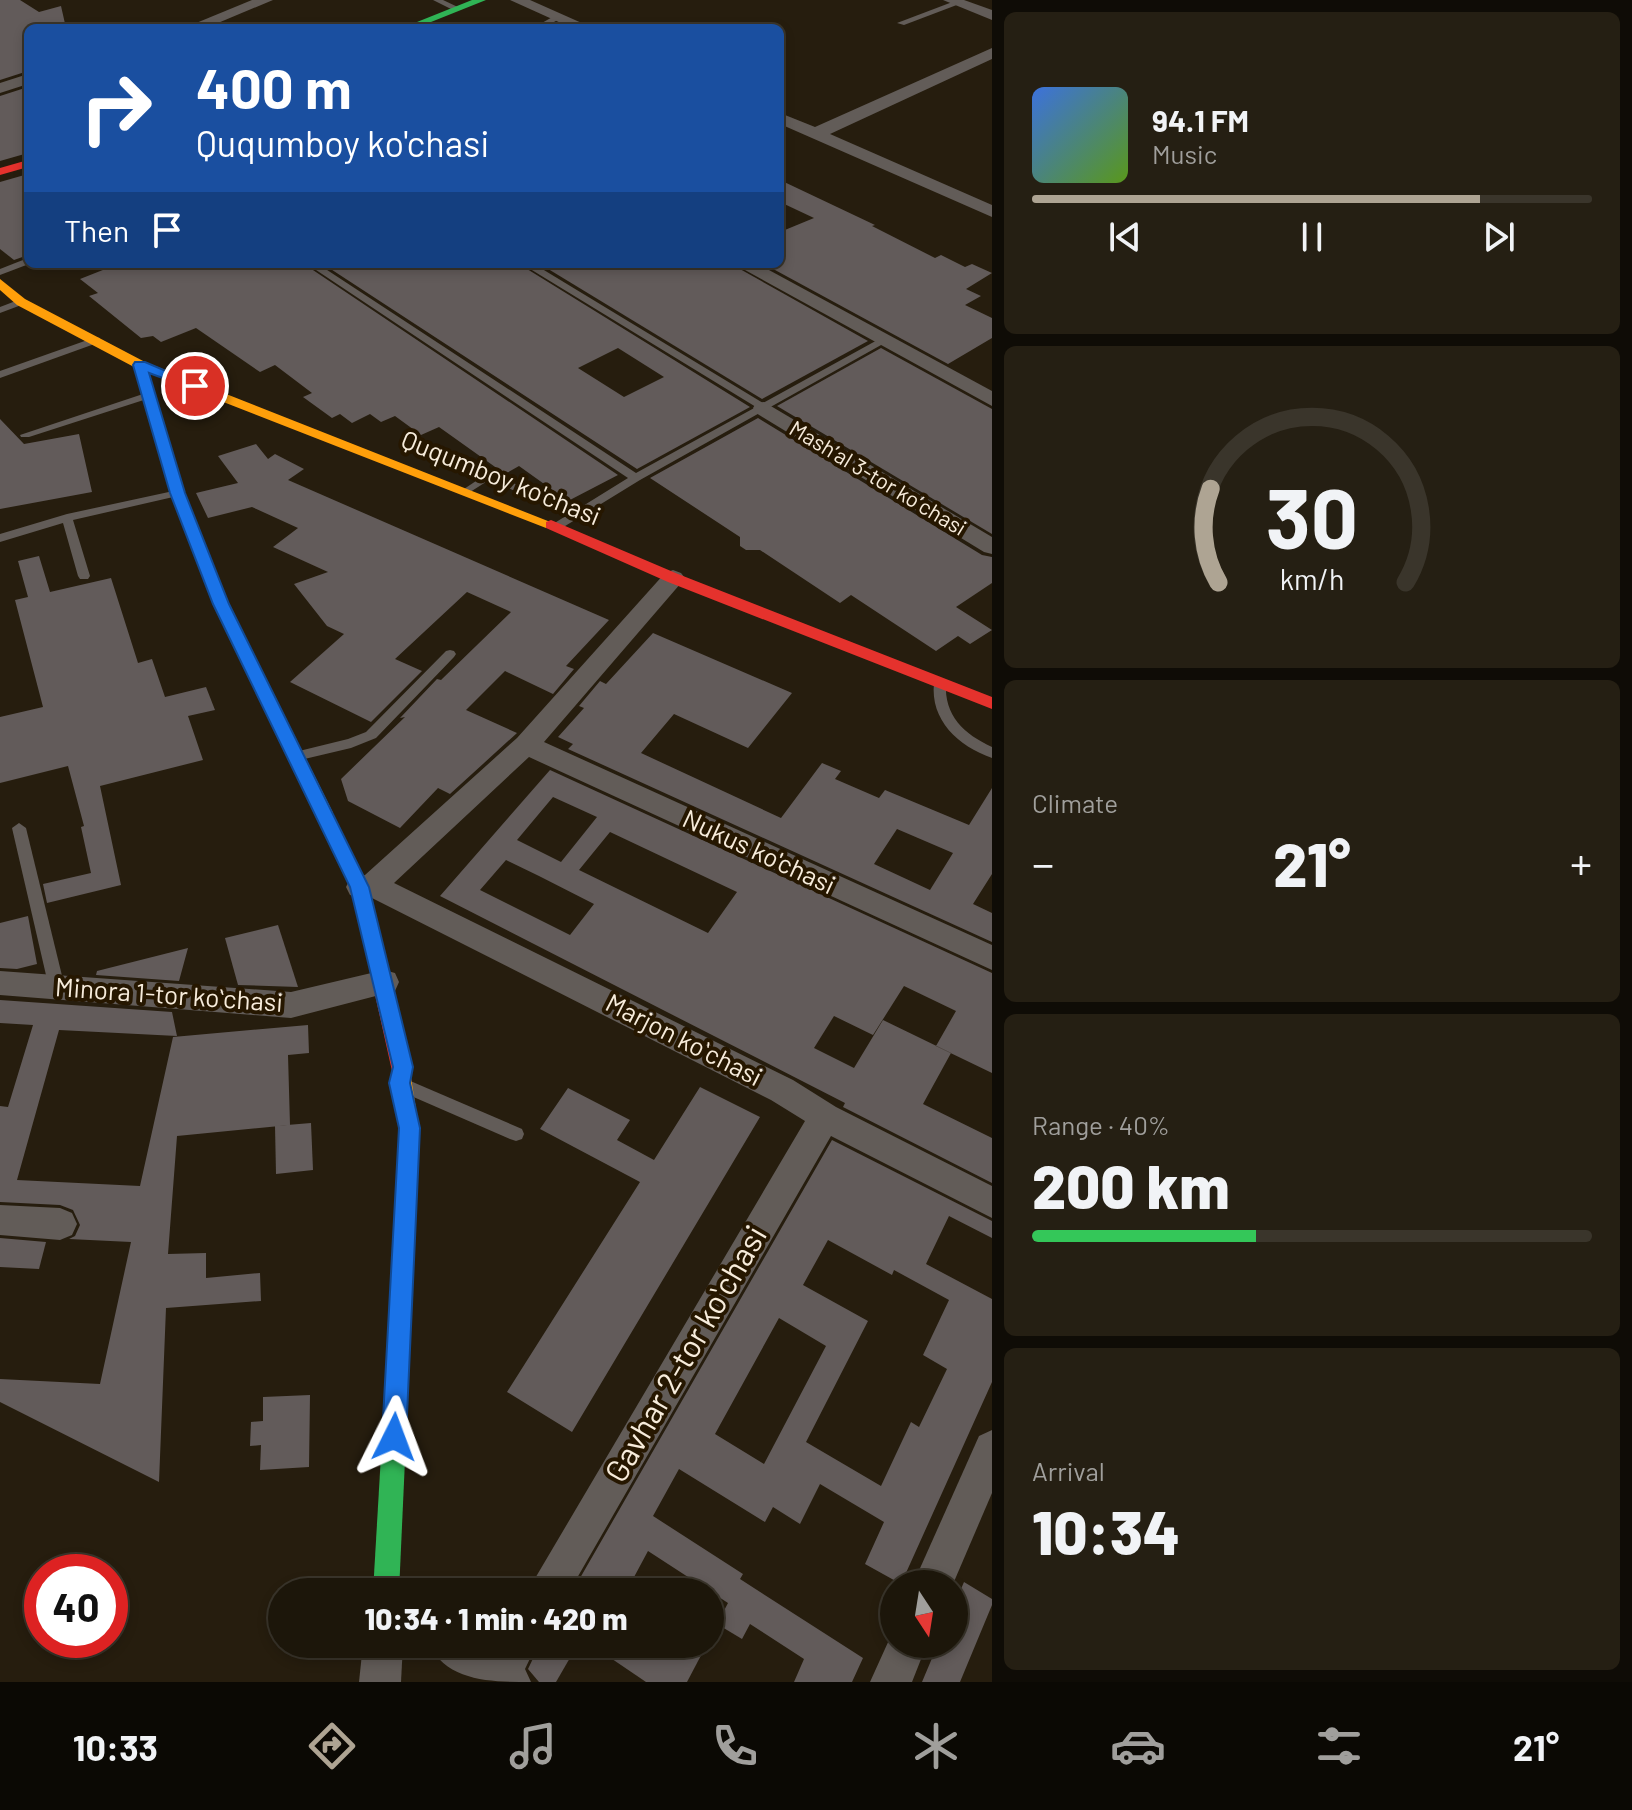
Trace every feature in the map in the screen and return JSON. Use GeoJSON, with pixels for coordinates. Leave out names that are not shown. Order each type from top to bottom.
{"type":"FeatureCollection","features":[{"type":"Feature","properties":{"kind":"street"},"geometry":{"type":"LineString","coordinates":[[203,24],[266,0]]}},
{"type":"Feature","properties":{"kind":"street"},"geometry":{"type":"LineString","coordinates":[[418,24],[481,0]]}},
{"type":"Feature","properties":{"kind":"street"},"geometry":{"type":"LineString","coordinates":[[517,0],[576,24]]}},
{"type":"Feature","properties":{"kind":"street"},"geometry":{"type":"LineString","coordinates":[[954,2],[992,15]]}},
{"type":"Feature","properties":{"kind":"street"},"geometry":{"type":"LineString","coordinates":[[815,134],[992,53]]}},
{"type":"Feature","properties":{"kind":"street"},"geometry":{"type":"LineString","coordinates":[[0,88],[24,80]]}},
{"type":"Feature","properties":{"kind":"street"},"geometry":{"type":"LineString","coordinates":[[784,120],[992,212]]}},
{"type":"Feature","properties":{"kind":"street"},"geometry":{"type":"LineString","coordinates":[[0,172],[24,164]]}},
{"type":"Feature","properties":{"kind":"street"},"geometry":{"type":"LineString","coordinates":[[751,268],[992,400]]}},
{"type":"Feature","properties":{"kind":"street","name":"Ququmboy ko'chasi"},"geometry":{"type":"LineString","coordinates":[[0,283],[21,302],[140,365],[467,491],[673,578],[992,703]]}},
{"type":"Feature","properties":{"kind":"street"},"geometry":{"type":"LineString","coordinates":[[140,365],[178,493],[221,604],[296,756],[366,886],[403,1067],[400,1083],[409,1128],[387,1578]]}},
{"type":"Feature","properties":{"kind":"street","name":"Mashʼal 3-tor koʼchasi"},"geometry":{"type":"LineString","coordinates":[[764,408],[992,547]]}},
{"type":"Feature","properties":{"kind":"street"},"geometry":{"type":"LineString","coordinates":[[366,886],[526,745],[673,578]]}},
{"type":"Feature","properties":{"kind":"street","name":"Nukus ko'chasi"},"geometry":{"type":"LineString","coordinates":[[526,745],[992,958]]}},
{"type":"Feature","properties":{"kind":"street","name":"Marjon koʻchasi"},"geometry":{"type":"LineString","coordinates":[[366,886],[768,1083],[825,1117],[992,1203]]}},
{"type":"Feature","properties":{"kind":"street","name":"Minora 1-tor koʻchasi"},"geometry":{"type":"LineString","coordinates":[[0,983],[291,1005],[384,982]]}},
{"type":"Feature","properties":{"kind":"street","name":"Gavhar 2-tor koʻchasi"},"geometry":{"type":"LineString","coordinates":[[555,1578],[825,1117]]}},
{"type":"Feature","properties":{"kind":"street"},"geometry":{"type":"LineString","coordinates":[[0,1220],[60,1224]]}},
{"type":"Feature","properties":{"kind":"street"},"geometry":{"type":"LineString","coordinates":[[939,1570],[992,1449]]}},
{"type":"Feature","properties":{"kind":"street"},"geometry":{"type":"LineString","coordinates":[[380,1682],[382,1658]]}},
{"type":"Feature","properties":{"kind":"street"},"geometry":{"type":"LineString","coordinates":[[485,1658],[508,1667]]}},
{"type":"Feature","properties":{"kind":"street"},"geometry":{"type":"LineString","coordinates":[[891,1682],[901,1658]]}},
{"type":"Feature","properties":{"kind":"lane"},"geometry":{"type":"LineString","coordinates":[[437,0],[458,9]]}},
{"type":"Feature","properties":{"kind":"lane"},"geometry":{"type":"LineString","coordinates":[[901,23],[954,2]]}},
{"type":"Feature","properties":{"kind":"lane"},"geometry":{"type":"LineString","coordinates":[[545,24],[559,17]]}},
{"type":"Feature","properties":{"kind":"lane"},"geometry":{"type":"LineString","coordinates":[[0,272],[24,263]]}},
{"type":"Feature","properties":{"kind":"lane"},"geometry":{"type":"LineString","coordinates":[[318,268],[636,478]]}},
{"type":"Feature","properties":{"kind":"lane"},"geometry":{"type":"LineString","coordinates":[[534,268],[764,408]]}},
{"type":"Feature","properties":{"kind":"lane"},"geometry":{"type":"LineString","coordinates":[[0,310],[21,302]]}},
{"type":"Feature","properties":{"kind":"lane"},"geometry":{"type":"LineString","coordinates":[[0,375],[96,340]]}},
{"type":"Feature","properties":{"kind":"lane"},"geometry":{"type":"LineString","coordinates":[[557,527],[636,478],[885,340]]}},
{"type":"Feature","properties":{"kind":"lane"},"geometry":{"type":"LineString","coordinates":[[25,435],[149,395]]}},
{"type":"Feature","properties":{"kind":"lane"},"geometry":{"type":"LineString","coordinates":[[467,491],[488,476],[579,514]]}},
{"type":"Feature","properties":{"kind":"lane"},"geometry":{"type":"LineString","coordinates":[[0,538],[67,518],[178,493]]}},
{"type":"Feature","properties":{"kind":"lane"},"geometry":{"type":"LineString","coordinates":[[67,518],[84,576]]}},
{"type":"Feature","properties":{"kind":"lane"},"geometry":{"type":"LineString","coordinates":[[296,756],[371,735],[450,654]]}},
{"type":"Feature","properties":{"kind":"lane"},"geometry":{"type":"LineString","coordinates":[[940,683],[938,706],[950,725],[978,747],[992,753]]}},
{"type":"Feature","properties":{"kind":"lane"},"geometry":{"type":"LineString","coordinates":[[19,828],[57,988]]}},
{"type":"Feature","properties":{"kind":"lane"},"geometry":{"type":"LineString","coordinates":[[400,1083],[516,1134]]}},
{"type":"Feature","properties":{"kind":"building"},"geometry":{"type":"Polygon","coordinates":[[[0,0],[20,0],[39,12],[61,6],[65,24],[24,24],[24,72],[0,80],[0,0]]]}},
{"type":"Feature","properties":{"kind":"building"},"geometry":{"type":"Polygon","coordinates":[[[24,88],[24,154],[0,161],[0,96],[24,88]]]}},
{"type":"Feature","properties":{"kind":"building"},"geometry":{"type":"Polygon","coordinates":[[[24,175],[24,256],[14,260],[0,249],[0,182],[24,175]]]}},
{"type":"Feature","properties":{"kind":"building"},"geometry":{"type":"Polygon","coordinates":[[[784,182],[875,225],[872,226],[935,258],[941,255],[965,267],[972,264],[992,273],[966,289],[981,296],[965,305],[992,318],[992,338],[948,364],[771,268],[784,268],[784,230],[814,218],[784,204],[784,182]]]}},
{"type":"Feature","properties":{"kind":"building"},"geometry":{"type":"Polygon","coordinates":[[[108,268],[310,268],[618,475],[568,501],[519,466],[505,474],[439,427],[421,435],[395,416],[381,422],[370,414],[352,423],[340,414],[332,418],[303,397],[312,393],[275,365],[260,372],[196,328],[161,342],[153,336],[141,338],[89,296],[98,293],[80,279],[108,268]]]}},
{"type":"Feature","properties":{"kind":"building"},"geometry":{"type":"Polygon","coordinates":[[[329,268],[525,268],[750,407],[637,469],[329,268]],[[618,348],[578,368],[624,397],[664,377],[618,348]]]}},
{"type":"Feature","properties":{"kind":"building"},"geometry":{"type":"Polygon","coordinates":[[[547,268],[738,268],[868,341],[762,399],[547,268]]]}},
{"type":"Feature","properties":{"kind":"building"},"geometry":{"type":"Polygon","coordinates":[[[881,348],[992,409],[992,534],[777,406],[881,348]]]}},
{"type":"Feature","properties":{"kind":"building"},"geometry":{"type":"Polygon","coordinates":[[[758,418],[982,555],[992,557],[992,583],[956,607],[992,630],[970,644],[958,636],[936,651],[851,595],[840,603],[760,550],[746,550],[740,546],[740,537],[650,478],[758,418]]]}},
{"type":"Feature","properties":{"kind":"building"},"geometry":{"type":"Polygon","coordinates":[[[0,419],[24,444],[79,434],[92,492],[0,509],[0,419]]]}},
{"type":"Feature","properties":{"kind":"building"},"geometry":{"type":"Polygon","coordinates":[[[256,444],[268,459],[275,454],[304,469],[288,480],[609,620],[566,666],[574,669],[553,694],[505,671],[466,710],[517,733],[450,794],[438,788],[400,828],[348,801],[341,779],[405,717],[400,718],[437,679],[441,680],[511,612],[467,592],[395,659],[422,671],[371,722],[290,682],[344,634],[327,626],[294,584],[328,572],[273,547],[298,528],[252,507],[208,518],[196,493],[238,483],[218,456],[256,444]]]}},
{"type":"Feature","properties":{"kind":"building"},"geometry":{"type":"Polygon","coordinates":[[[39,556],[50,592],[111,578],[138,663],[152,659],[165,697],[206,687],[215,710],[188,716],[203,760],[100,786],[121,885],[47,903],[43,884],[91,873],[81,827],[84,826],[68,766],[0,783],[0,717],[43,707],[15,600],[28,597],[18,561],[39,556]]]}},
{"type":"Feature","properties":{"kind":"building"},"geometry":{"type":"Polygon","coordinates":[[[653,633],[792,693],[748,748],[674,714],[641,753],[781,818],[822,763],[841,771],[835,779],[879,798],[885,790],[969,825],[992,788],[992,874],[973,904],[992,913],[992,942],[568,749],[573,744],[558,737],[584,708],[579,706],[600,681],[606,684],[653,633]],[[897,829],[874,864],[930,890],[953,853],[897,829]]]}},
{"type":"Feature","properties":{"kind":"building"},"geometry":{"type":"Polygon","coordinates":[[[550,770],[992,973],[992,1073],[951,1053],[923,1104],[992,1138],[992,1183],[843,1107],[845,1103],[440,896],[550,770]],[[553,797],[517,840],[561,862],[597,817],[553,797]],[[610,832],[579,870],[708,933],[737,892],[610,832]],[[506,860],[480,890],[570,935],[594,904],[506,860]],[[904,986],[873,1035],[834,1016],[814,1048],[854,1068],[883,1020],[936,1046],[956,1011],[904,986]]]}},
{"type":"Feature","properties":{"kind":"building"},"geometry":{"type":"Polygon","coordinates":[[[28,916],[37,964],[17,969],[0,968],[0,923],[28,916]]]}},
{"type":"Feature","properties":{"kind":"building"},"geometry":{"type":"Polygon","coordinates":[[[278,925],[298,987],[238,985],[225,938],[278,925]]]}},
{"type":"Feature","properties":{"kind":"building"},"geometry":{"type":"Polygon","coordinates":[[[188,948],[179,981],[96,975],[97,971],[188,948]]]}},
{"type":"Feature","properties":{"kind":"building"},"geometry":{"type":"Polygon","coordinates":[[[0,1000],[172,1012],[177,1036],[59,1030],[17,1180],[140,1186],[173,1037],[308,1025],[309,1053],[288,1055],[290,1125],[177,1136],[168,1254],[206,1253],[206,1278],[260,1273],[261,1301],[166,1308],[159,1482],[0,1402],[0,1379],[100,1384],[131,1242],[69,1239],[75,1236],[80,1225],[73,1210],[60,1205],[0,1202],[0,1106],[8,1107],[33,1025],[0,1023],[0,1000]]]}},
{"type":"Feature","properties":{"kind":"building"},"geometry":{"type":"Polygon","coordinates":[[[700,1087],[760,1117],[572,1432],[507,1392],[640,1182],[540,1129],[568,1088],[630,1120],[617,1140],[654,1160],[700,1087]]]}},
{"type":"Feature","properties":{"kind":"building"},"geometry":{"type":"Polygon","coordinates":[[[311,1123],[313,1170],[276,1174],[275,1126],[311,1123]]]}},
{"type":"Feature","properties":{"kind":"building"},"geometry":{"type":"Polygon","coordinates":[[[832,1140],[992,1221],[992,1238],[949,1216],[926,1264],[992,1299],[992,1382],[907,1570],[880,1572],[865,1564],[884,1522],[820,1484],[800,1524],[773,1507],[765,1522],[679,1469],[653,1516],[743,1574],[740,1579],[863,1658],[852,1682],[794,1682],[804,1659],[750,1624],[742,1639],[724,1628],[724,1611],[728,1603],[724,1600],[724,1578],[690,1578],[648,1551],[634,1578],[580,1578],[832,1140]],[[828,1240],[803,1285],[868,1321],[806,1442],[881,1486],[911,1422],[919,1427],[947,1369],[923,1355],[949,1300],[894,1270],[892,1275],[828,1240]],[[779,1318],[715,1434],[764,1464],[826,1346],[779,1318]]]}},
{"type":"Feature","properties":{"kind":"building"},"geometry":{"type":"Polygon","coordinates":[[[0,1238],[46,1242],[39,1269],[0,1267],[0,1238]]]}},
{"type":"Feature","properties":{"kind":"building"},"geometry":{"type":"Polygon","coordinates":[[[310,1395],[309,1467],[260,1470],[261,1445],[250,1446],[251,1422],[263,1421],[263,1397],[310,1395]]]}},
{"type":"Feature","properties":{"kind":"building"},"geometry":{"type":"Polygon","coordinates":[[[968,1584],[992,1599],[960,1682],[922,1682],[932,1658],[968,1658],[968,1584]]]}},
{"type":"Feature","properties":{"kind":"building"},"geometry":{"type":"Polygon","coordinates":[[[533,1658],[570,1658],[556,1682],[539,1682],[528,1669],[533,1658]]]}},
{"type":"Feature","properties":{"kind":"building"},"geometry":{"type":"Polygon","coordinates":[[[611,1658],[700,1658],[687,1682],[646,1682],[611,1658]]]}},
{"type":"Feature","properties":{"kind":"traffic: fast"},"geometry":{"type":"LineString","coordinates":[[418,24],[481,0]]}},
{"type":"Feature","properties":{"kind":"traffic: fast"},"geometry":{"type":"LineString","coordinates":[[387,1578],[394,1438]]}},
{"type":"Feature","properties":{"kind":"traffic: slow"},"geometry":{"type":"LineString","coordinates":[[0,283],[21,302],[140,365],[551,525]]}},
{"type":"Feature","properties":{"kind":"traffic: slow"},"geometry":{"type":"LineString","coordinates":[[140,365],[178,493],[221,604],[324,813]]}},
{"type":"Feature","properties":{"kind":"traffic: slow"},"geometry":{"type":"LineString","coordinates":[[394,1438],[409,1128],[400,1083],[402,1071]]}},
{"type":"Feature","properties":{"kind":"traffic: jam"},"geometry":{"type":"LineString","coordinates":[[0,172],[24,164]]}},
{"type":"Feature","properties":{"kind":"traffic: jam"},"geometry":{"type":"LineString","coordinates":[[551,525],[673,578],[992,703]]}},
{"type":"Feature","properties":{"kind":"traffic: jam"},"geometry":{"type":"LineString","coordinates":[[324,813],[360,887],[402,1071]]}},
{"type":"Feature","properties":{"kind":"route"},"geometry":{"type":"LineString","coordinates":[[195,386],[140,365],[178,493],[221,604],[360,887],[403,1067],[400,1083],[409,1128],[394,1437]]}}]}
